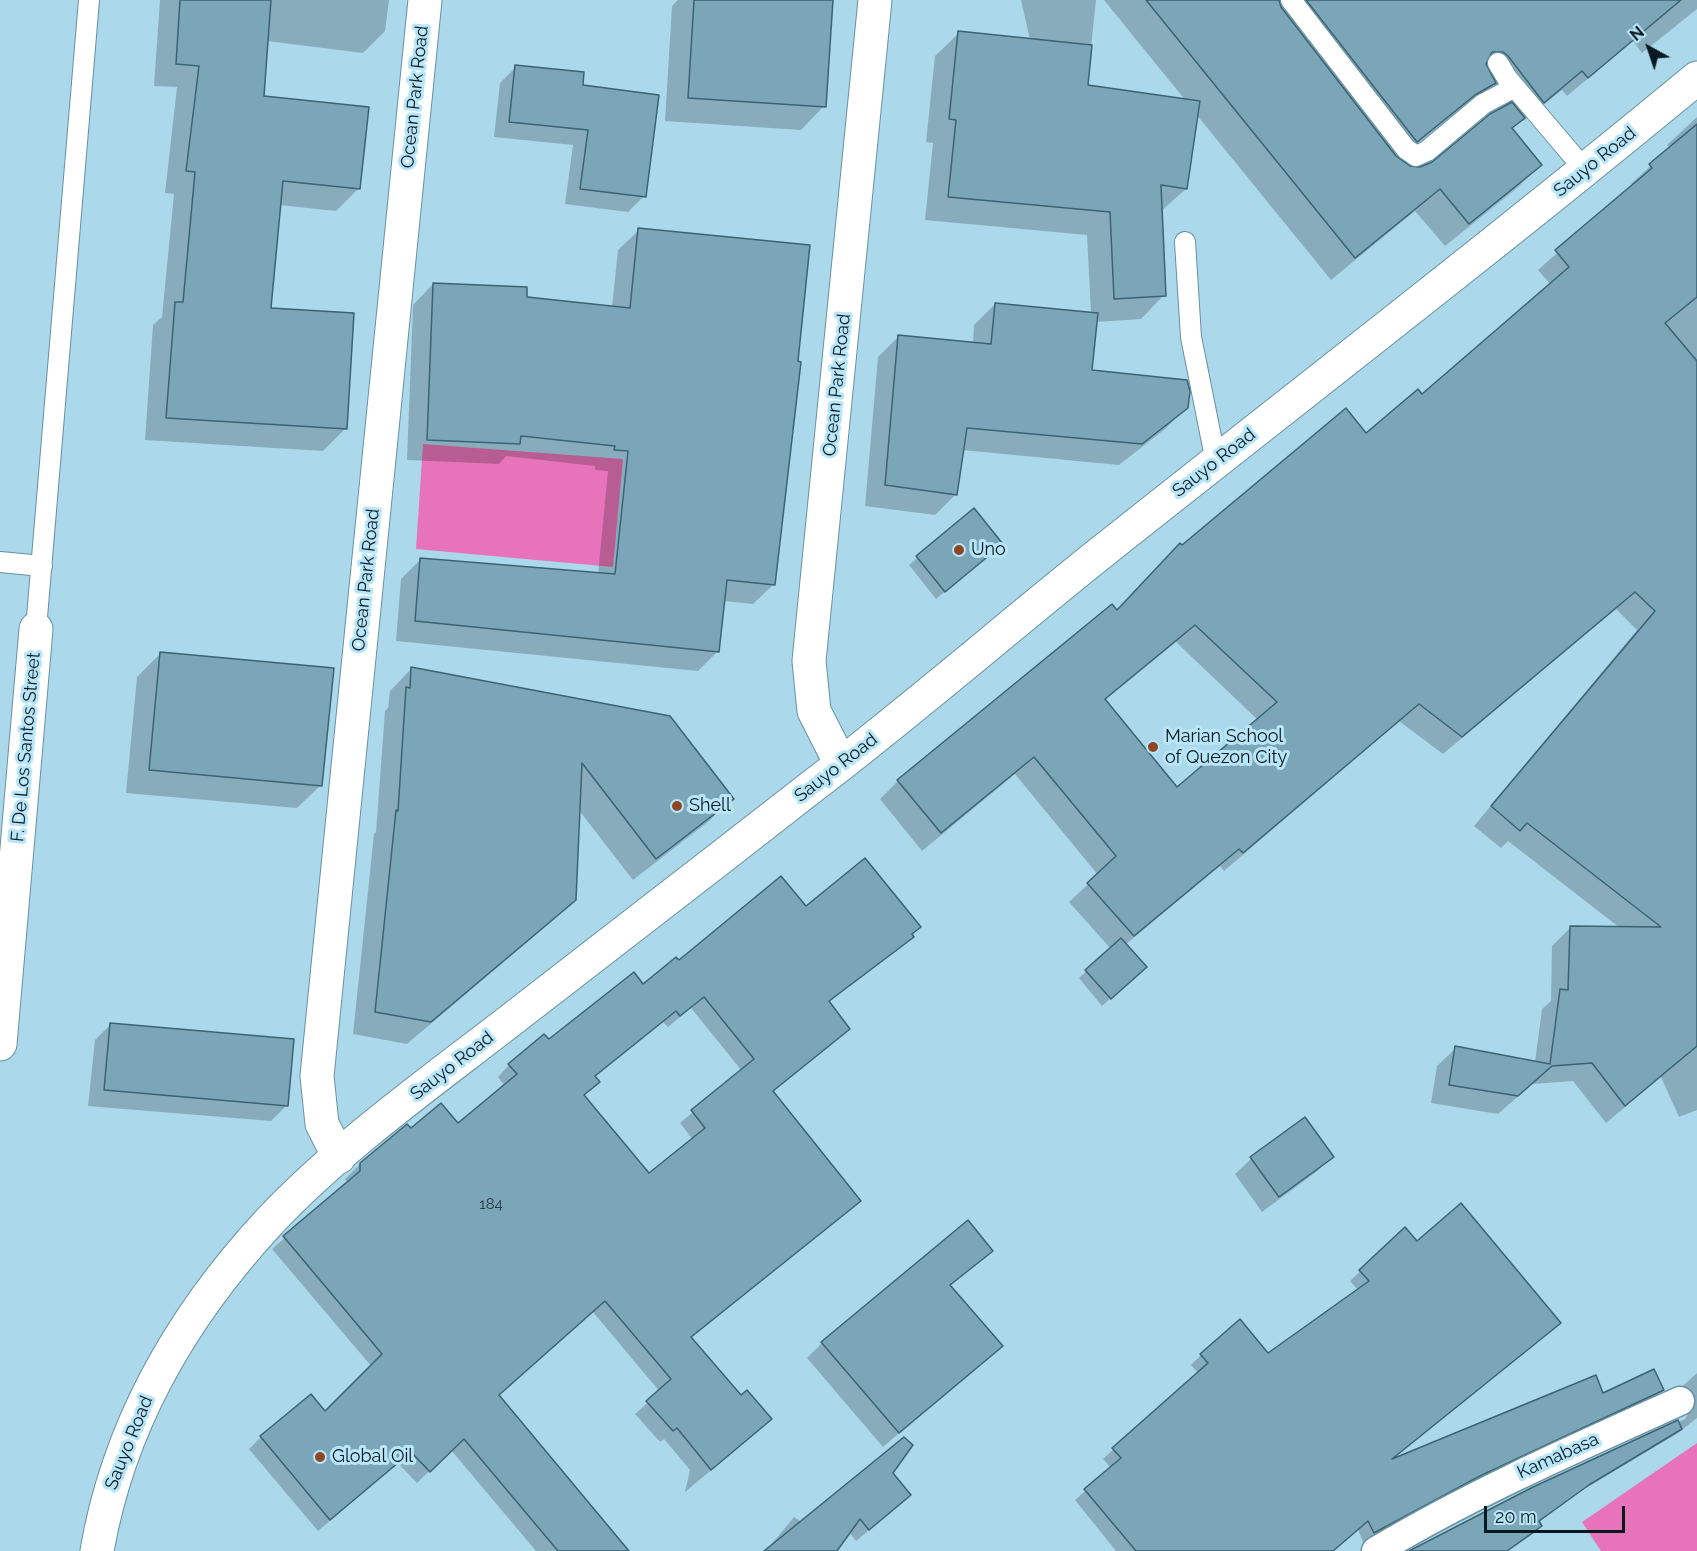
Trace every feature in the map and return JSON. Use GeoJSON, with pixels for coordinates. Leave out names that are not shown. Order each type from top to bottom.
{"type":"FeatureCollection","features":[{"type":"Feature","properties":{"kind":"street","name":"Ocean Park Road"},"geometry":{"type":"LineString","coordinates":[[339,1157],[322,1124],[317,1076],[425,0]]}},
{"type":"Feature","properties":{"kind":"street","name":"Ocean Park Road"},"geometry":{"type":"LineString","coordinates":[[841,764],[814,711],[809,661],[875,0]]}},
{"type":"Feature","properties":{"kind":"street","name":"Sauyo Road"},"geometry":{"type":"LineString","coordinates":[[97,1551],[108,1491],[134,1420],[170,1352],[228,1272],[266,1225],[339,1157],[841,764],[1697,78]]}},
{"type":"Feature","properties":{"kind":"street","name":"F. De Los Santos Street"},"geometry":{"type":"LineString","coordinates":[[1,1026],[36,629]]}},
{"type":"Feature","properties":{"kind":"street","name":"Kamabasa"},"geometry":{"type":"LineString","coordinates":[[1376,1551],[1436,1515],[1505,1480],[1680,1401]]}},
{"type":"Feature","properties":{"kind":"lane"},"geometry":{"type":"LineString","coordinates":[[36,629],[89,0]]}},
{"type":"Feature","properties":{"kind":"lane"},"geometry":{"type":"LineString","coordinates":[[1291,0],[1406,149],[1416,156],[1427,151],[1483,104],[1515,87]]}},
{"type":"Feature","properties":{"kind":"lane"},"geometry":{"type":"LineString","coordinates":[[1498,63],[1515,87],[1585,170]]}},
{"type":"Feature","properties":{"kind":"lane"},"geometry":{"type":"LineString","coordinates":[[1185,242],[1191,337],[1216,462]]}},
{"type":"Feature","properties":{"kind":"lane"},"geometry":{"type":"LineString","coordinates":[[0,562],[42,566]]}},
{"type":"Feature","properties":{"kind":"shaded area"},"geometry":{"type":"Polygon","coordinates":[[[423,444],[623,459],[613,567],[416,549],[423,444]]]}},
{"type":"Feature","properties":{"kind":"shaded area"},"geometry":{"type":"Polygon","coordinates":[[[1697,1443],[1697,1551],[1601,1551],[1582,1522],[1697,1443]]]}},
{"type":"Feature","properties":{"kind":"building"},"geometry":{"type":"Polygon","coordinates":[[[180,0],[271,0],[264,96],[369,107],[360,189],[283,181],[271,308],[354,313],[347,429],[166,418],[175,302],[183,302],[195,172],[186,171],[199,66],[176,64],[180,0]]]}},
{"type":"Feature","properties":{"kind":"building"},"geometry":{"type":"Polygon","coordinates":[[[694,0],[833,0],[826,107],[688,98],[694,0]]]}},
{"type":"Feature","properties":{"kind":"building"},"geometry":{"type":"Polygon","coordinates":[[[1146,0],[1279,0],[1281,7],[1396,156],[1410,166],[1420,167],[1432,162],[1490,114],[1512,102],[1525,118],[1512,128],[1542,165],[1469,224],[1440,189],[1355,258],[1146,0]]]}},
{"type":"Feature","properties":{"kind":"building"},"geometry":{"type":"Polygon","coordinates":[[[1306,0],[1681,0],[1588,78],[1582,71],[1544,103],[1508,56],[1503,52],[1492,52],[1486,64],[1496,83],[1475,95],[1417,142],[1306,0]]]}},
{"type":"Feature","properties":{"kind":"building"},"geometry":{"type":"Polygon","coordinates":[[[958,31],[1092,45],[1088,85],[1200,101],[1187,189],[1161,185],[1166,296],[1114,299],[1110,212],[948,197],[956,120],[949,119],[958,31]]]}},
{"type":"Feature","properties":{"kind":"building"},"geometry":{"type":"Polygon","coordinates":[[[515,65],[584,72],[583,85],[659,95],[646,197],[580,189],[588,130],[509,122],[515,65]]]}},
{"type":"Feature","properties":{"kind":"building"},"geometry":{"type":"Polygon","coordinates":[[[1697,124],[1697,297],[1665,323],[1697,361],[1697,1046],[1625,1106],[1592,1063],[1552,1066],[1518,1096],[1449,1085],[1455,1046],[1550,1064],[1560,989],[1568,990],[1570,926],[1661,927],[1527,823],[1520,831],[1491,806],[1655,611],[1635,592],[1462,737],[1419,704],[1243,853],[1239,849],[1134,936],[1087,883],[1116,856],[1034,757],[941,833],[897,780],[1112,604],[1117,610],[1180,543],[1182,545],[1346,408],[1366,433],[1418,389],[1422,394],[1569,267],[1555,250],[1652,168],[1649,164],[1697,124]],[[1195,625],[1105,699],[1177,787],[1277,702],[1195,625]]]}},
{"type":"Feature","properties":{"kind":"building"},"geometry":{"type":"Polygon","coordinates":[[[638,228],[810,245],[798,361],[801,362],[775,585],[727,580],[719,652],[415,621],[420,558],[615,574],[628,451],[614,450],[615,446],[521,436],[520,444],[427,440],[433,283],[527,287],[527,297],[630,308],[638,228]]]}},
{"type":"Feature","properties":{"kind":"building"},"geometry":{"type":"Polygon","coordinates":[[[995,303],[1098,313],[1092,370],[1187,380],[1190,391],[1188,408],[1142,444],[967,428],[957,495],[885,485],[898,335],[991,344],[995,303]]]}},
{"type":"Feature","properties":{"kind":"building","name":"Uno"},"geometry":{"type":"Polygon","coordinates":[[[974,508],[1003,544],[945,592],[916,556],[974,508]]]}},
{"type":"Feature","properties":{"kind":"building"},"geometry":{"type":"Polygon","coordinates":[[[160,652],[334,668],[322,786],[149,770],[160,652]]]}},
{"type":"Feature","properties":{"kind":"building"},"geometry":{"type":"Polygon","coordinates":[[[411,667],[670,716],[734,799],[656,859],[582,763],[576,900],[431,1022],[375,1012],[396,810],[398,811],[406,687],[410,688],[411,667]]]}},
{"type":"Feature","properties":{"kind":"building"},"geometry":{"type":"Polygon","coordinates":[[[865,858],[921,927],[912,934],[914,937],[829,1001],[850,1029],[773,1091],[861,1201],[691,1337],[741,1395],[747,1390],[772,1419],[711,1470],[677,1428],[673,1431],[646,1401],[671,1379],[605,1301],[499,1395],[629,1551],[558,1551],[464,1439],[430,1472],[411,1452],[330,1520],[260,1436],[311,1394],[325,1411],[382,1354],[283,1236],[360,1171],[360,1163],[407,1124],[411,1128],[441,1103],[458,1123],[517,1074],[508,1064],[544,1034],[549,1039],[634,972],[643,984],[676,957],[679,960],[781,876],[806,906],[865,858]],[[704,997],[680,1016],[676,1011],[595,1076],[600,1082],[584,1095],[649,1173],[705,1128],[691,1110],[754,1059],[704,997]]]}},
{"type":"Feature","properties":{"kind":"building"},"geometry":{"type":"Polygon","coordinates":[[[1121,938],[1147,967],[1111,999],[1085,970],[1121,938]]]}},
{"type":"Feature","properties":{"kind":"building"},"geometry":{"type":"Polygon","coordinates":[[[110,1023],[294,1039],[288,1106],[104,1090],[110,1023]]]}},
{"type":"Feature","properties":{"kind":"building"},"geometry":{"type":"Polygon","coordinates":[[[1305,1117],[1334,1157],[1279,1197],[1250,1157],[1305,1117]]]}},
{"type":"Feature","properties":{"kind":"building"},"geometry":{"type":"Polygon","coordinates":[[[1461,1203],[1561,1323],[1392,1459],[1596,1375],[1603,1393],[1654,1369],[1664,1390],[1480,1476],[1374,1533],[1368,1521],[1333,1551],[1136,1551],[1084,1489],[1121,1458],[1112,1448],[1208,1363],[1200,1354],[1240,1319],[1268,1353],[1369,1281],[1359,1270],[1405,1227],[1417,1241],[1461,1203]]]}},
{"type":"Feature","properties":{"kind":"building"},"geometry":{"type":"Polygon","coordinates":[[[968,1220],[993,1251],[950,1285],[1003,1346],[899,1433],[821,1342],[968,1220]]]}},
{"type":"Feature","properties":{"kind":"building"},"geometry":{"type":"Polygon","coordinates":[[[1678,1420],[1682,1429],[1589,1485],[1539,1521],[1542,1526],[1507,1551],[1409,1551],[1533,1487],[1678,1420]]]}},
{"type":"Feature","properties":{"kind":"building"},"geometry":{"type":"Polygon","coordinates":[[[904,1437],[913,1445],[893,1473],[911,1495],[869,1530],[860,1519],[837,1551],[764,1551],[904,1437]]]}},
{"type":"Feature","properties":{"kind":"place","name":"Uno"},"geometry":{"type":"Point","coordinates":[959,550]}},
{"type":"Feature","properties":{"kind":"place","name":"Marian School of Quezon City"},"geometry":{"type":"Point","coordinates":[1153,747]}},
{"type":"Feature","properties":{"kind":"place","name":"Shell"},"geometry":{"type":"Point","coordinates":[677,806]}},
{"type":"Feature","properties":{"kind":"place","name":"Global Oil"},"geometry":{"type":"Point","coordinates":[320,1457]}}]}
